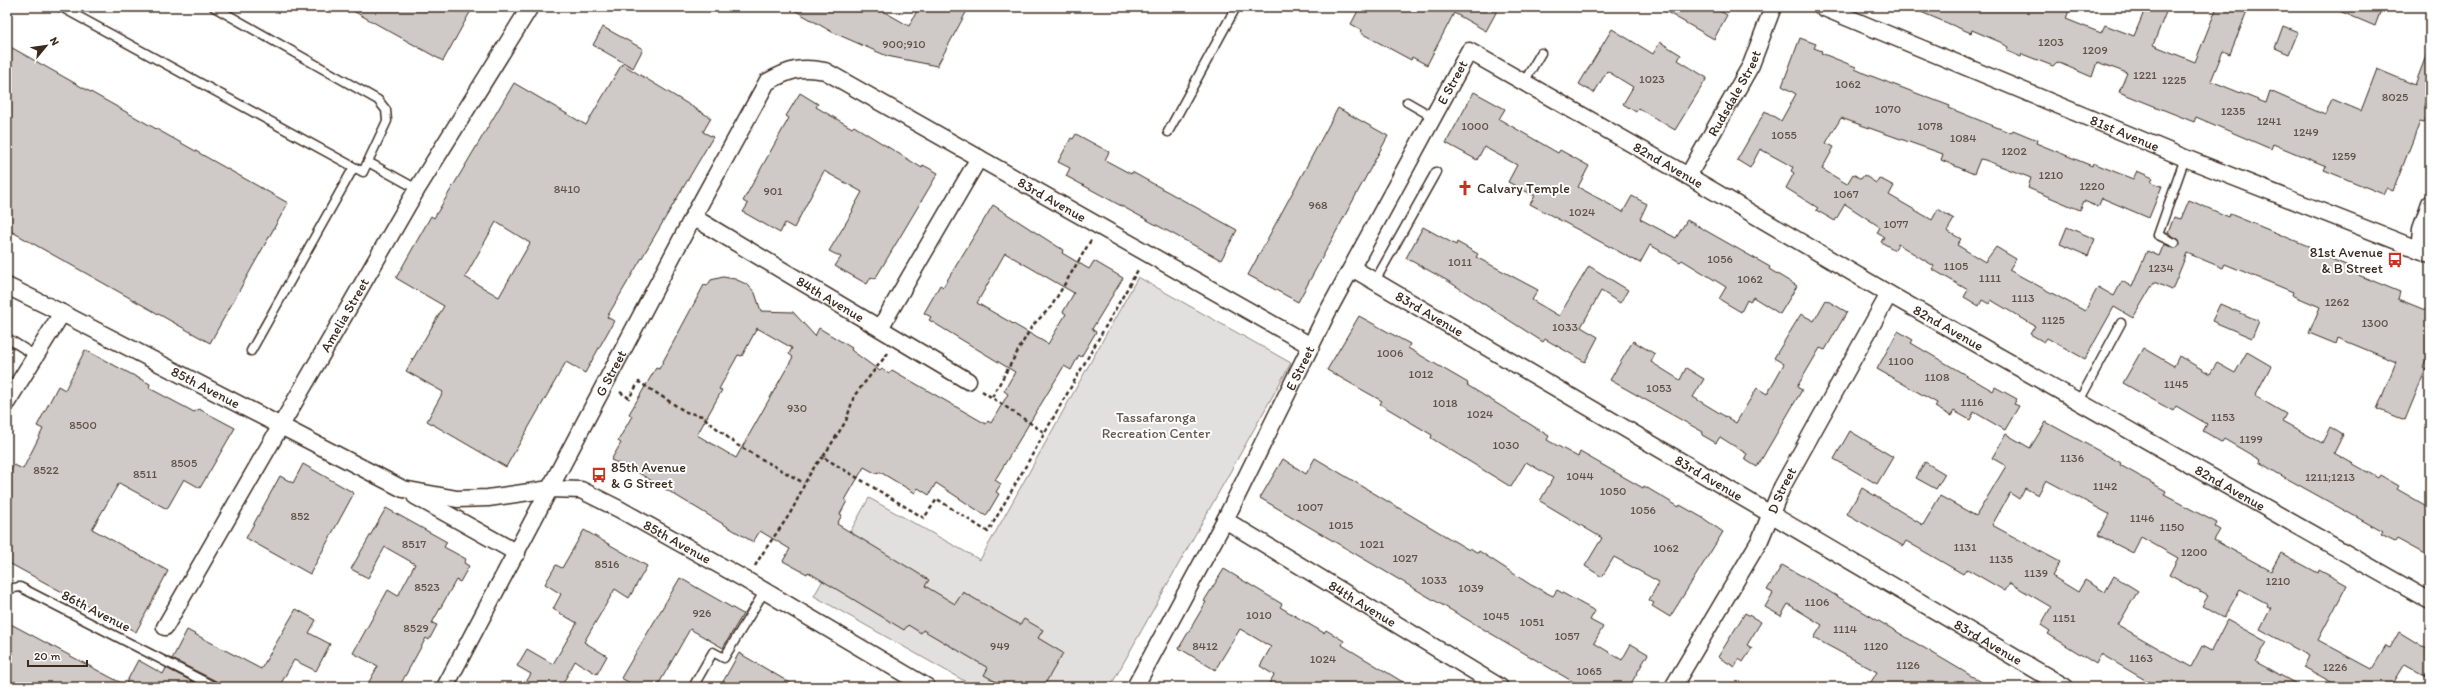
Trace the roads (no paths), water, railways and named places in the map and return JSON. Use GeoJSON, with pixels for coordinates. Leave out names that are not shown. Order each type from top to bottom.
{"type":"FeatureCollection","features":[{"type":"Feature","properties":{"kind":"street","name":"Amelia Street"},"geometry":{"type":"LineString","coordinates":[[165,627],[279,426],[417,189],[530,7]]}},
{"type":"Feature","properties":{"kind":"street","name":"Rudsdale Street"},"geometry":{"type":"LineString","coordinates":[[1688,176],[1751,65],[1773,7]]}},
{"type":"Feature","properties":{"kind":"street","name":"81st Avenue"},"geometry":{"type":"LineString","coordinates":[[1822,7],[2185,158],[2424,252]]}},
{"type":"Feature","properties":{"kind":"street","name":"82nd Avenue"},"geometry":{"type":"LineString","coordinates":[[1469,52],[1688,176],[1889,294],[2430,601]]}},
{"type":"Feature","properties":{"kind":"street","name":"E Street"},"geometry":{"type":"LineString","coordinates":[[1135,687],[1225,520],[1364,242],[1469,52]]}},
{"type":"Feature","properties":{"kind":"street","name":"83rd Avenue"},"geometry":{"type":"LineString","coordinates":[[789,71],[807,68],[826,71],[1311,346]]}},
{"type":"Feature","properties":{"kind":"street","name":"G Street"},"geometry":{"type":"LineString","coordinates":[[445,687],[517,553],[693,216],[767,82],[789,71]]}},
{"type":"Feature","properties":{"kind":"street"},"geometry":{"type":"LineString","coordinates":[[880,328],[979,158]]}},
{"type":"Feature","properties":{"kind":"street"},"geometry":{"type":"LineString","coordinates":[[2424,252],[2420,229],[2430,203]]}},
{"type":"Feature","properties":{"kind":"street","name":"84th Avenue"},"geometry":{"type":"LineString","coordinates":[[693,216],[968,381]]}},
{"type":"Feature","properties":{"kind":"street","name":"83rd Avenue"},"geometry":{"type":"LineString","coordinates":[[1352,268],[2065,687]]}},
{"type":"Feature","properties":{"kind":"street","name":"85th Avenue"},"geometry":{"type":"LineString","coordinates":[[7,286],[403,489],[517,553]]}},
{"type":"Feature","properties":{"kind":"street","name":"D Street"},"geometry":{"type":"LineString","coordinates":[[1673,687],[1760,540],[1782,487],[1889,294]]}},
{"type":"Feature","properties":{"kind":"street"},"geometry":{"type":"LineString","coordinates":[[7,402],[62,313]]}},
{"type":"Feature","properties":{"kind":"street","name":"85th Avenue"},"geometry":{"type":"LineString","coordinates":[[403,489],[457,499],[488,498],[550,489],[581,490],[619,509],[746,580],[927,687]]}},
{"type":"Feature","properties":{"kind":"street","name":"84th Avenue"},"geometry":{"type":"LineString","coordinates":[[1225,520],[1500,687]]}},
{"type":"Feature","properties":{"kind":"lane"},"geometry":{"type":"LineString","coordinates":[[61,7],[363,172],[387,121],[386,110],[378,100],[214,7]]}},
{"type":"Feature","properties":{"kind":"lane"},"geometry":{"type":"LineString","coordinates":[[1168,132],[1236,7]]}},
{"type":"Feature","properties":{"kind":"lane"},"geometry":{"type":"LineString","coordinates":[[1524,82],[1541,53]]}},
{"type":"Feature","properties":{"kind":"lane"},"geometry":{"type":"LineString","coordinates":[[1407,102],[1433,117]]}},
{"type":"Feature","properties":{"kind":"lane"},"geometry":{"type":"LineString","coordinates":[[2175,243],[2158,235],[2185,158]]}},
{"type":"Feature","properties":{"kind":"lane"},"geometry":{"type":"LineString","coordinates":[[368,162],[417,189]]}},
{"type":"Feature","properties":{"kind":"lane"},"geometry":{"type":"LineString","coordinates":[[251,351],[354,167]]}},
{"type":"Feature","properties":{"kind":"lane"},"geometry":{"type":"LineString","coordinates":[[1374,281],[1436,172]]}},
{"type":"Feature","properties":{"kind":"lane"},"geometry":{"type":"LineString","coordinates":[[2078,401],[2121,323]]}},
{"type":"Feature","properties":{"kind":"lane"},"geometry":{"type":"LineString","coordinates":[[7,338],[36,356]]}},
{"type":"Feature","properties":{"kind":"lane","name":"86th Avenue"},"geometry":{"type":"LineString","coordinates":[[7,589],[20,587],[215,687]]}},
{"type":"Feature","properties":{"kind":"lane"},"geometry":{"type":"LineString","coordinates":[[693,687],[713,652],[724,658],[764,592]]}},
{"type":"Feature","properties":{"kind":"place","name":"Calvary Temple"},"geometry":{"type":"Point","coordinates":[1465,188]}},
{"type":"Feature","properties":{"kind":"place","name":"81st Avenue & B Street"},"geometry":{"type":"Point","coordinates":[2395,260]}},
{"type":"Feature","properties":{"kind":"place","name":"85th Avenue & G Street"},"geometry":{"type":"Point","coordinates":[599,475]}},
{"type":"Feature","properties":{"kind":"park label","name":"Tassafaronga Recreation Center"},"geometry":{"type":"Point","coordinates":[1156,426]}}]}
